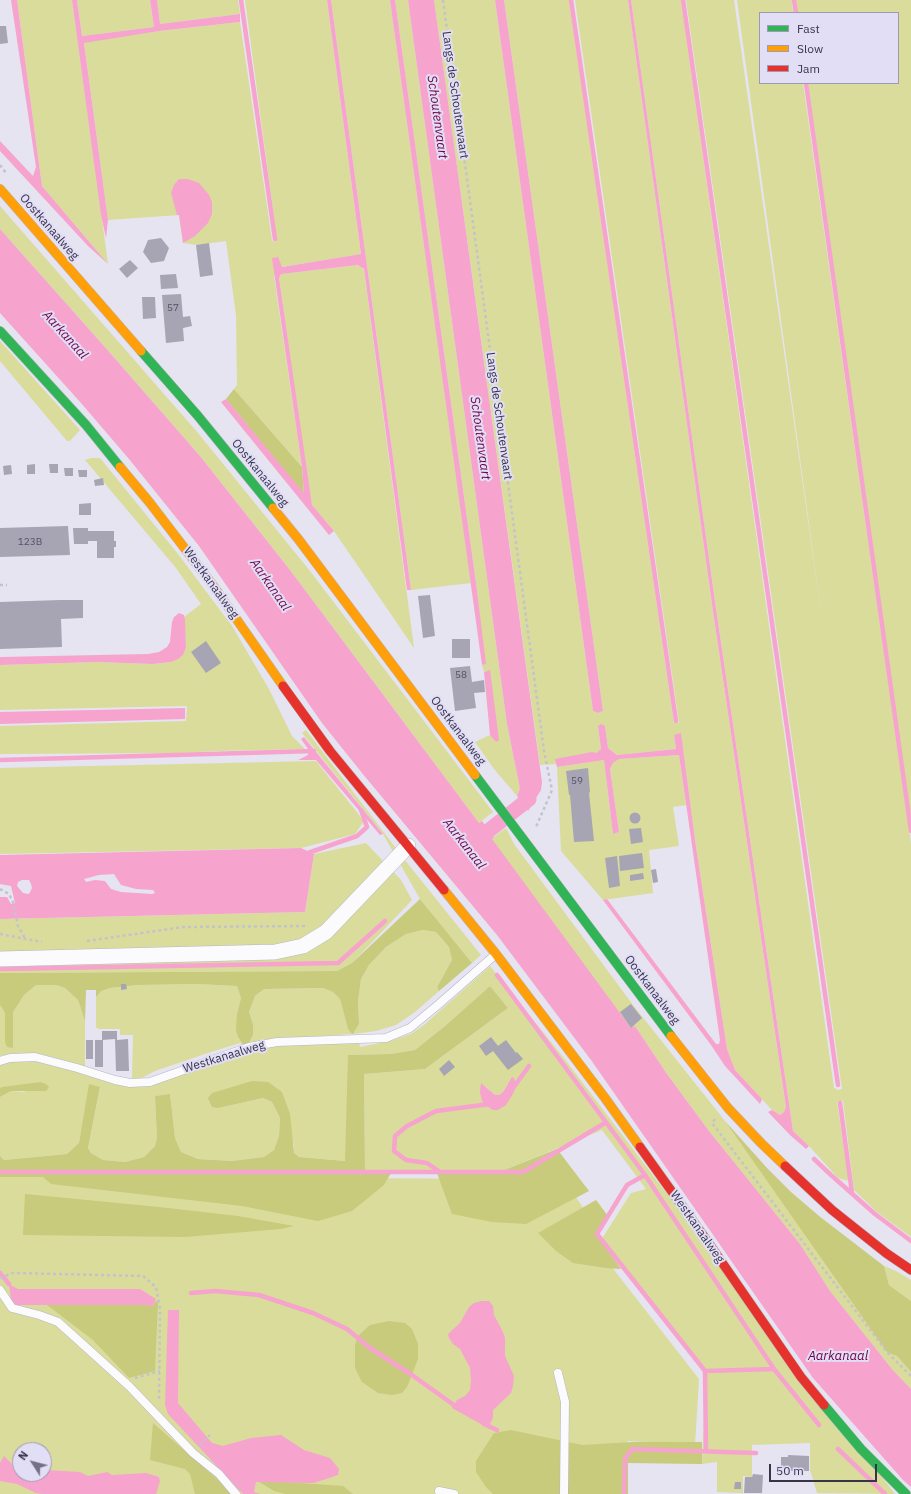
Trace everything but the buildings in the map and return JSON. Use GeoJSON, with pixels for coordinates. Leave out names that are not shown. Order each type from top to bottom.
{"type":"FeatureCollection","features":[{"type":"Feature","properties":{"kind":"street","name":"Oostkanaalweg"},"geometry":{"type":"LineString","coordinates":[[0,189],[198,416],[289,528],[491,794],[693,1065],[728,1108],[761,1143],[832,1210],[886,1253],[911,1270]]}},
{"type":"Feature","properties":{"kind":"street","name":"Westkanaalweg"},"geometry":{"type":"LineString","coordinates":[[0,331],[89,429],[150,503],[212,584],[312,728],[496,954],[605,1098],[710,1245],[801,1378],[861,1449],[906,1494]]}},
{"type":"Feature","properties":{"kind":"street"},"geometry":{"type":"LineString","coordinates":[[0,959],[275,952],[303,946],[328,930],[408,846]]}},
{"type":"Feature","properties":{"kind":"lane","name":"Westkanaalweg"},"geometry":{"type":"LineString","coordinates":[[0,1061],[10,1058],[35,1057],[78,1068],[115,1080],[130,1083],[150,1082],[249,1048],[277,1042],[386,1038],[410,1028],[496,954]]}},
{"type":"Feature","properties":{"kind":"lane"},"geometry":{"type":"LineString","coordinates":[[0,1290],[12,1308],[58,1322],[123,1381],[193,1452],[219,1474],[236,1494]]}},
{"type":"Feature","properties":{"kind":"lane"},"geometry":{"type":"LineString","coordinates":[[558,1373],[565,1402],[564,1494]]}},
{"type":"Feature","properties":{"kind":"lane"},"geometry":{"type":"LineString","coordinates":[[439,1491],[454,1494]]}},
{"type":"Feature","properties":{"kind":"path","name":"Langs de Schoutenvaart"},"geometry":{"type":"LineString","coordinates":[[443,0],[542,735],[552,790],[535,829]]}},
{"type":"Feature","properties":{"kind":"path"},"geometry":{"type":"LineString","coordinates":[[0,585],[7,585]]}},
{"type":"Feature","properties":{"kind":"path"},"geometry":{"type":"LineString","coordinates":[[0,889],[8,894],[12,902],[18,926],[26,940]]}},
{"type":"Feature","properties":{"kind":"path"},"geometry":{"type":"LineString","coordinates":[[80,942],[183,928],[323,926],[328,930]]}},
{"type":"Feature","properties":{"kind":"path"},"geometry":{"type":"LineString","coordinates":[[0,934],[46,943]]}},
{"type":"Feature","properties":{"kind":"path"},"geometry":{"type":"LineString","coordinates":[[728,1108],[712,1122],[887,1352],[911,1376]]}},
{"type":"Feature","properties":{"kind":"path"},"geometry":{"type":"LineString","coordinates":[[0,1278],[13,1273],[143,1276],[156,1287],[160,1309],[159,1416]]}},
{"type":"Feature","properties":{"kind":"path"},"geometry":{"type":"LineString","coordinates":[[123,1381],[160,1371]]}},
{"type":"Feature","properties":{"kind":"green space"},"geometry":{"type":"Polygon","coordinates":[[[17,0],[72,0],[108,264],[42,186],[17,0]]]}},
{"type":"Feature","properties":{"kind":"green space"},"geometry":{"type":"Polygon","coordinates":[[[77,0],[150,0],[154,27],[82,36],[77,0]]]}},
{"type":"Feature","properties":{"kind":"green space"},"geometry":{"type":"Polygon","coordinates":[[[157,0],[238,0],[240,14],[160,24],[157,0]]]}},
{"type":"Feature","properties":{"kind":"green space"},"geometry":{"type":"Polygon","coordinates":[[[245,0],[327,0],[361,254],[281,267],[274,276],[302,467],[234,389],[237,385],[236,315],[226,241],[197,245],[183,243],[179,215],[108,220],[84,42],[159,31],[240,22],[272,240],[274,242],[277,240],[245,0]]]}},
{"type":"Feature","properties":{"kind":"green space"},"geometry":{"type":"Polygon","coordinates":[[[331,0],[390,0],[471,583],[411,590],[331,0]]]}},
{"type":"Feature","properties":{"kind":"green space"},"geometry":{"type":"Polygon","coordinates":[[[395,0],[408,0],[507,724],[520,789],[517,796],[494,769],[475,742],[490,735],[496,742],[487,671],[484,672],[482,665],[485,664],[476,583],[395,0]]]}},
{"type":"Feature","properties":{"kind":"green space"},"geometry":{"type":"Polygon","coordinates":[[[434,0],[495,0],[593,711],[598,713],[603,711],[504,0],[569,0],[674,723],[679,723],[575,0],[628,0],[713,611],[786,1107],[784,1112],[780,1115],[772,1110],[735,1070],[727,1049],[696,847],[681,734],[674,735],[676,749],[617,755],[608,748],[605,726],[598,726],[601,749],[596,753],[556,759],[556,764],[540,765],[434,0]]]}},
{"type":"Feature","properties":{"kind":"green space"},"geometry":{"type":"Polygon","coordinates":[[[631,0],[681,0],[834,1088],[838,1090],[842,1089],[686,0],[734,0],[823,626],[737,0],[792,0],[793,12],[759,12],[759,84],[803,84],[911,843],[911,1237],[877,1212],[854,1190],[843,1101],[837,1102],[849,1181],[838,1178],[793,1131],[716,609],[631,0]]]}},
{"type":"Feature","properties":{"kind":"green space"},"geometry":{"type":"Polygon","coordinates":[[[796,0],[911,0],[911,819],[808,84],[899,84],[899,12],[798,12],[796,0]]]}},
{"type":"Feature","properties":{"kind":"green space"},"geometry":{"type":"Polygon","coordinates":[[[0,206],[198,433],[310,571],[493,812],[479,823],[290,570],[200,456],[0,229],[0,206]]]}},
{"type":"Feature","properties":{"kind":"green space"},"geometry":{"type":"Polygon","coordinates":[[[359,265],[364,270],[414,648],[334,531],[312,505],[307,474],[279,278],[281,274],[359,265]]]}},
{"type":"Feature","properties":{"kind":"green space"},"geometry":{"type":"Polygon","coordinates":[[[0,341],[80,430],[70,441],[67,441],[0,361],[0,341]]]}},
{"type":"Feature","properties":{"kind":"green space"},"geometry":{"type":"Polygon","coordinates":[[[234,389],[302,467],[304,494],[226,399],[234,389]]]}},
{"type":"Feature","properties":{"kind":"green space"},"geometry":{"type":"Polygon","coordinates":[[[100,458],[178,554],[232,626],[269,689],[292,736],[305,749],[177,753],[0,754],[0,726],[186,721],[187,706],[0,710],[0,665],[97,662],[153,664],[171,662],[186,647],[184,617],[201,604],[176,568],[85,460],[100,458]]]}},
{"type":"Feature","properties":{"kind":"green space"},"geometry":{"type":"Polygon","coordinates":[[[306,730],[408,864],[481,955],[472,963],[420,899],[383,834],[302,733],[306,730]]]}},
{"type":"Feature","properties":{"kind":"green space"},"geometry":{"type":"Polygon","coordinates":[[[679,755],[686,805],[673,807],[679,846],[649,850],[653,893],[603,900],[561,851],[557,767],[604,760],[613,834],[619,832],[610,769],[613,763],[619,759],[679,755]]]}},
{"type":"Feature","properties":{"kind":"green space"},"geometry":{"type":"Polygon","coordinates":[[[316,761],[364,821],[355,834],[301,848],[0,854],[0,768],[316,761]]]}},
{"type":"Feature","properties":{"kind":"green space"},"geometry":{"type":"Polygon","coordinates":[[[506,828],[514,844],[633,1005],[725,1121],[806,1234],[897,1356],[911,1372],[911,1389],[892,1369],[830,1291],[800,1244],[709,1131],[667,1074],[635,1026],[631,1029],[491,839],[506,828]]]}},
{"type":"Feature","properties":{"kind":"green space"},"geometry":{"type":"Polygon","coordinates":[[[366,843],[401,880],[412,900],[352,963],[337,971],[0,973],[0,919],[305,912],[314,854],[366,843]]]}},
{"type":"Feature","properties":{"kind":"green space"},"geometry":{"type":"Polygon","coordinates":[[[420,899],[472,963],[439,991],[437,987],[452,960],[449,947],[436,932],[423,930],[406,934],[386,947],[369,965],[361,979],[358,1002],[359,1024],[353,1034],[348,1029],[340,999],[333,992],[323,988],[264,989],[255,996],[249,1012],[253,1024],[253,1035],[248,1045],[244,1046],[238,1037],[236,1030],[237,1014],[241,998],[237,986],[197,984],[138,985],[110,988],[101,991],[96,997],[96,990],[86,990],[85,1021],[78,1000],[65,988],[56,985],[36,985],[24,995],[13,1012],[13,1048],[7,1047],[5,1042],[5,1013],[0,1005],[0,973],[337,971],[352,963],[420,899]]]}},
{"type":"Feature","properties":{"kind":"green space"},"geometry":{"type":"Polygon","coordinates":[[[423,930],[436,932],[449,947],[452,960],[437,987],[439,991],[415,1012],[396,1025],[376,1031],[353,1034],[359,1024],[358,1002],[361,979],[369,965],[386,947],[406,934],[423,930]]]}},
{"type":"Feature","properties":{"kind":"green space"},"geometry":{"type":"Polygon","coordinates":[[[490,966],[563,1057],[895,1494],[817,1493],[810,1470],[810,1443],[752,1445],[752,1477],[743,1476],[743,1493],[717,1492],[717,1462],[702,1464],[706,1371],[708,1372],[603,1239],[631,1193],[646,1189],[602,1130],[502,1171],[365,1173],[364,1074],[425,1069],[508,1008],[490,986],[445,1026],[415,1050],[391,1054],[349,1055],[346,1161],[299,1157],[294,1153],[294,1146],[282,1092],[218,1108],[263,1098],[272,1102],[280,1118],[279,1136],[274,1150],[264,1157],[232,1161],[198,1159],[181,1152],[175,1138],[170,1094],[155,1096],[157,1138],[155,1146],[144,1157],[125,1162],[103,1160],[91,1153],[88,1148],[100,1088],[90,1085],[79,1143],[67,1154],[4,1160],[0,1156],[0,1097],[11,1091],[24,1092],[40,1082],[0,1088],[0,1063],[25,1060],[49,1063],[126,1086],[139,1087],[156,1084],[218,1061],[273,1045],[359,1042],[360,1047],[390,1041],[411,1034],[424,1025],[490,966]],[[509,1081],[503,1092],[499,1095],[495,1095],[481,1083],[482,1101],[489,1108],[498,1110],[509,1081]]]}},
{"type":"Feature","properties":{"kind":"green space"},"geometry":{"type":"Polygon","coordinates":[[[197,984],[237,986],[241,998],[237,1014],[238,1037],[244,1046],[240,1043],[155,1071],[138,1080],[132,1078],[133,1035],[120,1035],[120,1029],[96,1028],[96,997],[100,991],[110,988],[138,985],[197,984]]]}},
{"type":"Feature","properties":{"kind":"green space"},"geometry":{"type":"Polygon","coordinates":[[[36,985],[56,985],[65,988],[78,1000],[85,1021],[85,1067],[44,1055],[10,1054],[0,1056],[0,1005],[5,1013],[5,1042],[13,1048],[12,1012],[24,995],[36,985]]]}},
{"type":"Feature","properties":{"kind":"green space"},"geometry":{"type":"Polygon","coordinates":[[[490,986],[508,1008],[425,1069],[364,1074],[365,1173],[391,1173],[384,1185],[352,1211],[318,1221],[242,1206],[51,1184],[43,1177],[0,1177],[0,1156],[4,1160],[67,1154],[79,1143],[89,1084],[100,1087],[88,1148],[91,1153],[103,1160],[125,1162],[144,1157],[155,1146],[157,1138],[155,1096],[170,1094],[175,1138],[181,1152],[198,1159],[232,1161],[264,1157],[274,1150],[279,1136],[280,1118],[272,1102],[263,1098],[218,1108],[212,1107],[208,1098],[212,1093],[252,1081],[268,1082],[282,1092],[290,1114],[294,1153],[299,1157],[345,1161],[348,1055],[391,1054],[415,1050],[445,1026],[490,986]]]}},
{"type":"Feature","properties":{"kind":"green space"},"geometry":{"type":"Polygon","coordinates":[[[323,988],[333,992],[340,999],[348,1029],[352,1034],[307,1037],[248,1045],[253,1035],[253,1024],[249,1012],[255,996],[264,989],[323,988]]]}},
{"type":"Feature","properties":{"kind":"green space"},"geometry":{"type":"Polygon","coordinates":[[[40,1082],[49,1087],[46,1091],[11,1091],[0,1097],[0,1088],[2,1087],[40,1082]]]}},
{"type":"Feature","properties":{"kind":"green space"},"geometry":{"type":"Polygon","coordinates":[[[725,1121],[767,1168],[791,1192],[819,1216],[884,1266],[889,1285],[911,1301],[911,1372],[897,1356],[887,1352],[725,1121]]]}},
{"type":"Feature","properties":{"kind":"green space"},"geometry":{"type":"Polygon","coordinates":[[[557,1149],[589,1191],[526,1224],[492,1222],[452,1214],[437,1173],[502,1171],[557,1149]]]}},
{"type":"Feature","properties":{"kind":"green space"},"geometry":{"type":"Polygon","coordinates":[[[551,1161],[593,1222],[590,1239],[699,1379],[695,1445],[628,1441],[618,1455],[617,1494],[0,1494],[0,1176],[509,1179],[551,1161]]]}},
{"type":"Feature","properties":{"kind":"green space"},"geometry":{"type":"Polygon","coordinates":[[[25,1194],[238,1216],[294,1226],[281,1229],[185,1237],[23,1235],[25,1194]]]}},
{"type":"Feature","properties":{"kind":"green space"},"geometry":{"type":"Polygon","coordinates":[[[596,1200],[608,1216],[596,1234],[621,1269],[573,1263],[556,1251],[538,1233],[596,1200]]]}},
{"type":"Feature","properties":{"kind":"green space"},"geometry":{"type":"Polygon","coordinates":[[[884,1266],[911,1280],[911,1301],[889,1285],[884,1266]]]}},
{"type":"Feature","properties":{"kind":"green space"},"geometry":{"type":"Polygon","coordinates":[[[156,1301],[158,1302],[155,1371],[129,1378],[93,1340],[47,1305],[153,1306],[156,1301]]]}},
{"type":"Feature","properties":{"kind":"green space"},"geometry":{"type":"Polygon","coordinates":[[[389,1321],[405,1323],[412,1329],[418,1344],[418,1359],[407,1387],[402,1393],[392,1395],[378,1393],[362,1382],[355,1368],[355,1345],[358,1336],[370,1325],[389,1321]]]}},
{"type":"Feature","properties":{"kind":"green space"},"geometry":{"type":"Polygon","coordinates":[[[153,1423],[233,1494],[195,1494],[190,1474],[185,1469],[150,1460],[153,1423]]]}},
{"type":"Feature","properties":{"kind":"green space"},"geometry":{"type":"Polygon","coordinates":[[[511,1430],[582,1445],[633,1442],[702,1442],[702,1464],[628,1463],[628,1494],[493,1494],[486,1487],[476,1472],[476,1461],[494,1433],[511,1430]]]}},
{"type":"Feature","properties":{"kind":"green space"},"geometry":{"type":"Polygon","coordinates":[[[256,1480],[343,1486],[353,1494],[285,1494],[274,1491],[256,1480]]]}},
{"type":"Feature","properties":{"kind":"water"},"geometry":{"type":"Polygon","coordinates":[[[11,0],[17,0],[42,186],[108,264],[88,246],[0,151],[0,141],[33,176],[36,167],[11,0]]]}},
{"type":"Feature","properties":{"kind":"water"},"geometry":{"type":"Polygon","coordinates":[[[72,0],[77,0],[82,36],[154,27],[150,0],[157,0],[160,24],[240,14],[240,22],[159,31],[84,43],[108,220],[106,238],[101,215],[72,0]]]}},
{"type":"Feature","properties":{"kind":"water"},"geometry":{"type":"Polygon","coordinates":[[[327,0],[331,0],[411,590],[407,590],[364,269],[358,265],[281,274],[279,278],[312,505],[334,531],[329,535],[221,402],[226,399],[304,493],[302,467],[272,258],[278,257],[282,267],[361,254],[327,0]]]}},
{"type":"Feature","properties":{"kind":"water"},"geometry":{"type":"Polygon","coordinates":[[[390,0],[395,0],[476,583],[486,664],[482,665],[390,0]]]}},
{"type":"Feature","properties":{"kind":"water"},"geometry":{"type":"Polygon","coordinates":[[[408,0],[434,0],[542,782],[541,790],[528,811],[517,796],[520,789],[507,724],[408,0]]]}},
{"type":"Feature","properties":{"kind":"water"},"geometry":{"type":"Polygon","coordinates":[[[495,0],[504,0],[603,711],[598,713],[593,711],[495,0]]]}},
{"type":"Feature","properties":{"kind":"water"},"geometry":{"type":"Polygon","coordinates":[[[628,0],[631,0],[716,609],[793,1131],[809,1146],[806,1149],[768,1112],[772,1110],[780,1115],[784,1112],[786,1107],[713,611],[628,0]]]}},
{"type":"Feature","properties":{"kind":"water"},"geometry":{"type":"Polygon","coordinates":[[[179,179],[188,179],[199,183],[209,195],[212,202],[212,214],[208,223],[195,236],[183,243],[179,215],[177,215],[171,193],[174,185],[179,179]]]}},
{"type":"Feature","properties":{"kind":"water","name":"Aarkanaal"},"geometry":{"type":"Polygon","coordinates":[[[0,229],[200,456],[290,570],[479,823],[482,821],[494,837],[492,839],[631,1028],[635,1026],[667,1074],[709,1131],[800,1244],[830,1291],[892,1369],[911,1389],[911,1487],[903,1480],[813,1378],[591,1060],[497,935],[322,723],[199,546],[129,459],[0,313],[0,229]]]}},
{"type":"Feature","properties":{"kind":"water"},"geometry":{"type":"Polygon","coordinates":[[[179,613],[184,615],[186,647],[183,655],[171,662],[153,664],[97,662],[0,665],[0,657],[148,654],[159,652],[167,647],[170,642],[172,622],[174,617],[179,613]]]}},
{"type":"Feature","properties":{"kind":"water"},"geometry":{"type":"Polygon","coordinates":[[[490,670],[499,740],[496,742],[490,735],[484,672],[490,670]]]}},
{"type":"Feature","properties":{"kind":"water"},"geometry":{"type":"Polygon","coordinates":[[[185,708],[185,719],[0,724],[0,712],[185,708]]]}},
{"type":"Feature","properties":{"kind":"water"},"geometry":{"type":"Polygon","coordinates":[[[601,724],[605,726],[608,748],[617,755],[676,749],[674,735],[681,733],[696,847],[727,1049],[735,1070],[762,1099],[760,1104],[725,1066],[603,900],[607,899],[716,1044],[719,1044],[720,1040],[679,755],[619,759],[613,763],[610,769],[619,832],[613,834],[604,760],[557,767],[555,759],[592,752],[596,753],[601,749],[598,726],[601,724]]]}},
{"type":"Feature","properties":{"kind":"water"},"geometry":{"type":"Polygon","coordinates":[[[304,737],[383,834],[380,835],[316,760],[298,760],[308,755],[308,749],[301,739],[304,737]]]}},
{"type":"Feature","properties":{"kind":"water"},"geometry":{"type":"Polygon","coordinates":[[[301,848],[314,854],[305,912],[0,919],[0,897],[7,897],[11,904],[15,903],[11,886],[0,884],[0,855],[301,848]],[[114,874],[99,875],[84,879],[86,882],[95,880],[105,881],[111,889],[121,892],[155,893],[153,890],[136,889],[121,885],[114,874]],[[22,880],[18,882],[17,886],[23,893],[29,894],[32,888],[29,880],[22,880]]]}},
{"type":"Feature","properties":{"kind":"water"},"geometry":{"type":"Polygon","coordinates":[[[512,1077],[514,1078],[516,1085],[514,1092],[506,1105],[498,1110],[493,1110],[486,1106],[482,1101],[480,1092],[481,1083],[495,1095],[499,1095],[503,1092],[512,1077]]]}},
{"type":"Feature","properties":{"kind":"water"},"geometry":{"type":"Polygon","coordinates":[[[9,1284],[18,1289],[140,1289],[156,1299],[153,1306],[14,1305],[11,1299],[9,1284]]]}},
{"type":"Feature","properties":{"kind":"water"},"geometry":{"type":"Polygon","coordinates":[[[489,1301],[493,1306],[494,1315],[505,1338],[505,1356],[514,1376],[511,1393],[493,1410],[493,1418],[488,1428],[452,1408],[457,1400],[465,1396],[470,1390],[471,1381],[470,1368],[460,1349],[453,1344],[448,1334],[460,1323],[469,1307],[474,1303],[489,1301]]]}},
{"type":"Feature","properties":{"kind":"water"},"geometry":{"type":"Polygon","coordinates":[[[168,1310],[179,1310],[178,1403],[212,1443],[223,1446],[251,1438],[281,1435],[304,1450],[330,1458],[339,1469],[338,1475],[314,1483],[256,1482],[254,1492],[260,1494],[243,1494],[168,1414],[165,1405],[168,1310]]]}},
{"type":"Feature","properties":{"kind":"water"},"geometry":{"type":"Polygon","coordinates":[[[4,1456],[12,1464],[12,1482],[52,1482],[52,1470],[80,1472],[88,1476],[107,1472],[112,1475],[146,1473],[159,1477],[160,1481],[156,1494],[42,1494],[36,1493],[17,1484],[0,1481],[0,1463],[4,1456]]]}},
{"type":"Feature","properties":{"kind":"waterway"},"geometry":{"type":"LineString","coordinates":[[241,0],[275,239]]}},
{"type":"Feature","properties":{"kind":"waterway"},"geometry":{"type":"LineString","coordinates":[[571,0],[676,721]]}},
{"type":"Feature","properties":{"kind":"waterway"},"geometry":{"type":"LineString","coordinates":[[683,0],[838,1085]]}},
{"type":"Feature","properties":{"kind":"waterway"},"geometry":{"type":"LineString","coordinates":[[794,0],[796,12]]}},
{"type":"Feature","properties":{"kind":"waterway"},"geometry":{"type":"LineString","coordinates":[[806,84],[911,831]]}},
{"type":"Feature","properties":{"kind":"waterway"},"geometry":{"type":"LineString","coordinates":[[0,760],[314,751]]}},
{"type":"Feature","properties":{"kind":"waterway","name":"Schoutenvaart"},"geometry":{"type":"LineString","coordinates":[[473,843],[529,799],[527,788]]}},
{"type":"Feature","properties":{"kind":"waterway"},"geometry":{"type":"LineString","coordinates":[[305,854],[357,836],[367,827],[361,810]]}},
{"type":"Feature","properties":{"kind":"waterway"},"geometry":{"type":"LineString","coordinates":[[0,969],[338,963],[385,921]]}},
{"type":"Feature","properties":{"kind":"waterway"},"geometry":{"type":"LineString","coordinates":[[497,975],[645,1175]]}},
{"type":"Feature","properties":{"kind":"waterway"},"geometry":{"type":"LineString","coordinates":[[513,1088],[529,1066]]}},
{"type":"Feature","properties":{"kind":"waterway"},"geometry":{"type":"LineString","coordinates":[[840,1103],[852,1193]]}},
{"type":"Feature","properties":{"kind":"waterway"},"geometry":{"type":"LineString","coordinates":[[440,1172],[427,1163],[406,1160],[394,1151],[395,1136],[407,1126],[436,1111],[490,1104]]}},
{"type":"Feature","properties":{"kind":"waterway"},"geometry":{"type":"LineString","coordinates":[[0,1172],[523,1172],[605,1123]]}},
{"type":"Feature","properties":{"kind":"waterway"},"geometry":{"type":"LineString","coordinates":[[814,1159],[875,1214],[911,1241]]}},
{"type":"Feature","properties":{"kind":"waterway"},"geometry":{"type":"LineString","coordinates":[[706,1451],[705,1371],[597,1234],[627,1185],[645,1175],[774,1369],[819,1425]]}},
{"type":"Feature","properties":{"kind":"waterway"},"geometry":{"type":"LineString","coordinates":[[0,1273],[9,1284]]}},
{"type":"Feature","properties":{"kind":"waterway"},"geometry":{"type":"LineString","coordinates":[[191,1293],[215,1291],[259,1295],[313,1313],[347,1329],[370,1348],[412,1375],[458,1408]]}},
{"type":"Feature","properties":{"kind":"waterway"},"geometry":{"type":"LineString","coordinates":[[705,1371],[774,1369]]}},
{"type":"Feature","properties":{"kind":"waterway"},"geometry":{"type":"LineString","coordinates":[[484,1424],[497,1430]]}},
{"type":"Feature","properties":{"kind":"waterway"},"geometry":{"type":"LineString","coordinates":[[624,1494],[625,1459],[632,1449],[756,1453]]}},
{"type":"Feature","properties":{"kind":"waterway"},"geometry":{"type":"LineString","coordinates":[[838,1449],[885,1494]]}},
{"type":"Feature","properties":{"kind":"traffic: fast"},"geometry":{"type":"LineString","coordinates":[[0,331],[86,425],[120,467]]}},
{"type":"Feature","properties":{"kind":"traffic: fast"},"geometry":{"type":"LineString","coordinates":[[141,351],[198,416],[273,508]]}},
{"type":"Feature","properties":{"kind":"traffic: fast"},"geometry":{"type":"LineString","coordinates":[[475,775],[671,1036]]}},
{"type":"Feature","properties":{"kind":"traffic: fast"},"geometry":{"type":"LineString","coordinates":[[824,1405],[861,1449],[906,1494]]}},
{"type":"Feature","properties":{"kind":"traffic: slow"},"geometry":{"type":"LineString","coordinates":[[0,189],[141,351]]}},
{"type":"Feature","properties":{"kind":"traffic: slow"},"geometry":{"type":"LineString","coordinates":[[120,467],[150,503],[212,584],[283,686]]}},
{"type":"Feature","properties":{"kind":"traffic: slow"},"geometry":{"type":"LineString","coordinates":[[273,508],[299,540],[475,775]]}},
{"type":"Feature","properties":{"kind":"traffic: slow"},"geometry":{"type":"LineString","coordinates":[[444,890],[496,954],[605,1098],[640,1147]]}},
{"type":"Feature","properties":{"kind":"traffic: slow"},"geometry":{"type":"LineString","coordinates":[[671,1036],[728,1108],[785,1166]]}},
{"type":"Feature","properties":{"kind":"traffic: jam"},"geometry":{"type":"LineString","coordinates":[[283,686],[330,751],[444,890]]}},
{"type":"Feature","properties":{"kind":"traffic: jam"},"geometry":{"type":"LineString","coordinates":[[640,1147],[801,1377],[824,1405]]}},
{"type":"Feature","properties":{"kind":"traffic: jam"},"geometry":{"type":"LineString","coordinates":[[785,1166],[832,1210],[886,1253],[911,1270]]}}]}
